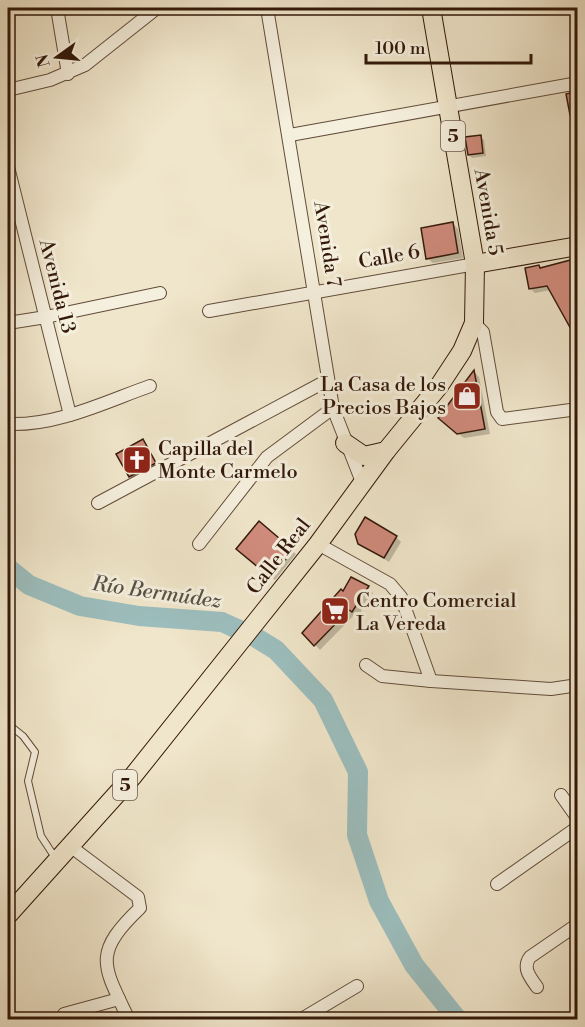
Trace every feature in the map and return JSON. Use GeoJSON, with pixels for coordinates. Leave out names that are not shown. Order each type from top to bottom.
{"type":"FeatureCollection","features":[{"type":"Feature","properties":{"kind":"main road","name":"Avenida 5"},"geometry":{"type":"LineString","coordinates":[[431,8],[475,264],[474,323]]}},
{"type":"Feature","properties":{"kind":"main road","name":"Calle 6"},"geometry":{"type":"LineString","coordinates":[[475,264],[578,246]]}},
{"type":"Feature","properties":{"kind":"main road","name":"Calle Real"},"geometry":{"type":"LineString","coordinates":[[8,915],[133,776],[318,544],[362,482],[439,386],[462,351],[474,323]]}},
{"type":"Feature","properties":{"kind":"main road"},"geometry":{"type":"LineString","coordinates":[[345,443],[364,456],[386,452]]}},
{"type":"Feature","properties":{"kind":"street"},"geometry":{"type":"LineString","coordinates":[[57,8],[68,74]]}},
{"type":"Feature","properties":{"kind":"street","name":"Avenida 7"},"geometry":{"type":"LineString","coordinates":[[267,8],[316,291],[333,408],[362,482]]}},
{"type":"Feature","properties":{"kind":"street"},"geometry":{"type":"LineString","coordinates":[[8,90],[68,74],[99,56],[152,9]]}},
{"type":"Feature","properties":{"kind":"street"},"geometry":{"type":"LineString","coordinates":[[290,135],[578,83]]}},
{"type":"Feature","properties":{"kind":"street","name":"Avenida 13"},"geometry":{"type":"LineString","coordinates":[[8,167],[10,186],[70,415]]}},
{"type":"Feature","properties":{"kind":"street","name":"Calle 6"},"geometry":{"type":"LineString","coordinates":[[209,311],[475,264]]}},
{"type":"Feature","properties":{"kind":"street"},"geometry":{"type":"LineString","coordinates":[[8,323],[160,293]]}},
{"type":"Feature","properties":{"kind":"street","name":"Avenida 5"},"geometry":{"type":"LineString","coordinates":[[474,323],[483,332],[497,412],[502,419],[578,409]]}},
{"type":"Feature","properties":{"kind":"street"},"geometry":{"type":"LineString","coordinates":[[98,503],[328,380]]}},
{"type":"Feature","properties":{"kind":"street"},"geometry":{"type":"LineString","coordinates":[[8,424],[23,424],[70,415],[150,386]]}},
{"type":"Feature","properties":{"kind":"street"},"geometry":{"type":"LineString","coordinates":[[199,544],[267,457],[333,408]]}},
{"type":"Feature","properties":{"kind":"street"},"geometry":{"type":"LineString","coordinates":[[318,544],[390,584],[401,597],[431,681]]}},
{"type":"Feature","properties":{"kind":"street"},"geometry":{"type":"LineString","coordinates":[[366,665],[382,676],[431,681],[551,689],[578,685]]}},
{"type":"Feature","properties":{"kind":"street"},"geometry":{"type":"LineString","coordinates":[[561,795],[578,819]]}},
{"type":"Feature","properties":{"kind":"street"},"geometry":{"type":"LineString","coordinates":[[497,884],[578,826]]}},
{"type":"Feature","properties":{"kind":"street"},"geometry":{"type":"LineString","coordinates":[[70,846],[138,897],[140,908],[114,934],[108,948],[107,969],[129,1020]]}},
{"type":"Feature","properties":{"kind":"street"},"geometry":{"type":"LineString","coordinates":[[537,987],[526,970],[530,957],[578,924]]}},
{"type":"Feature","properties":{"kind":"street"},"geometry":{"type":"LineString","coordinates":[[300,1020],[357,986]]}},
{"type":"Feature","properties":{"kind":"street"},"geometry":{"type":"LineString","coordinates":[[64,1014],[119,999]]}},
{"type":"Feature","properties":{"kind":"lane"},"geometry":{"type":"LineString","coordinates":[[8,724],[23,736],[35,752],[28,781],[41,836],[57,860]]}},
{"type":"Feature","properties":{"kind":"building"},"geometry":{"type":"Polygon","coordinates":[[[578,91],[578,114],[570,115],[566,94],[578,91]]]}},
{"type":"Feature","properties":{"kind":"building"},"geometry":{"type":"Polygon","coordinates":[[[481,135],[483,153],[468,155],[465,137],[481,135]]]}},
{"type":"Feature","properties":{"kind":"building"},"geometry":{"type":"Polygon","coordinates":[[[453,222],[458,253],[426,259],[421,228],[453,222]]]}},
{"type":"Feature","properties":{"kind":"building"},"geometry":{"type":"Polygon","coordinates":[[[578,258],[578,327],[572,331],[547,286],[529,289],[525,268],[539,265],[540,268],[578,258]]]}},
{"type":"Feature","properties":{"kind":"building","name":"La Casa de los Precios Bajos"},"geometry":{"type":"Polygon","coordinates":[[[474,370],[485,429],[457,434],[438,418],[474,370]]]}},
{"type":"Feature","properties":{"kind":"building","name":"Capilla del Monte Carmelo"},"geometry":{"type":"Polygon","coordinates":[[[143,439],[156,463],[129,477],[116,454],[143,439]]]}},
{"type":"Feature","properties":{"kind":"building"},"geometry":{"type":"Polygon","coordinates":[[[365,517],[397,536],[384,558],[358,544],[355,534],[365,517]]]}},
{"type":"Feature","properties":{"kind":"building"},"geometry":{"type":"Polygon","coordinates":[[[259,521],[293,550],[271,578],[236,549],[259,521]]]}},
{"type":"Feature","properties":{"kind":"building","name":"Centro Comercial La Vereda"},"geometry":{"type":"Polygon","coordinates":[[[351,577],[369,586],[352,612],[349,610],[314,646],[302,633],[341,589],[343,591],[351,577]]]}},
{"type":"Feature","properties":{"kind":"waterway","name":"Río Bermúdez"},"geometry":{"type":"LineString","coordinates":[[8,568],[29,585],[80,606],[139,616],[222,622],[255,637],[276,650],[323,700],[358,772],[357,835],[379,901],[414,965],[458,1020]]}},
{"type":"Feature","properties":{"kind":"place","name":"La Casa de los Precios Bajos"},"geometry":{"type":"Point","coordinates":[467,396]}},
{"type":"Feature","properties":{"kind":"place","name":"Capilla del Monte Carmelo"},"geometry":{"type":"Point","coordinates":[137,460]}},
{"type":"Feature","properties":{"kind":"place","name":"Centro Comercial La Vereda"},"geometry":{"type":"Point","coordinates":[335,611]}}]}
